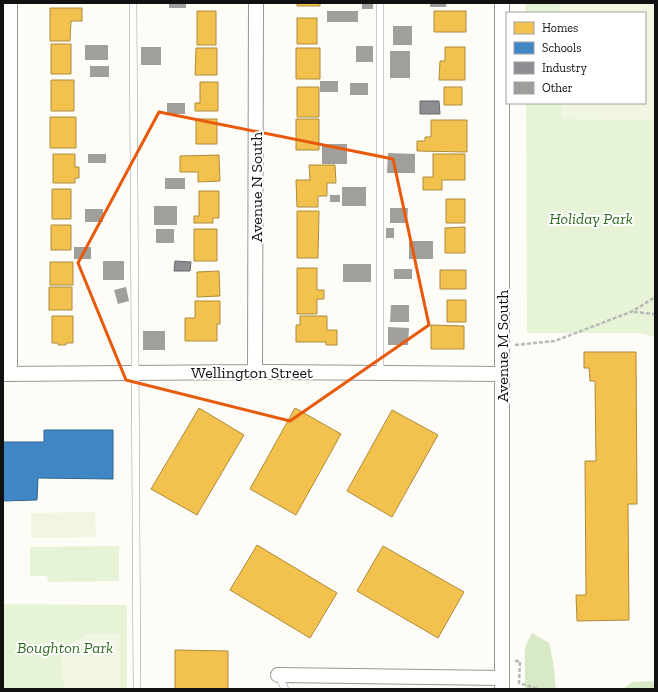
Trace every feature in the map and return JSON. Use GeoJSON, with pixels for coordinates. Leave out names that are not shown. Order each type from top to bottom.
{"type":"FeatureCollection","features":[{"type":"Feature","properties":{"kind":"street"},"geometry":{"type":"LineString","coordinates":[[6,374],[10,3]]}},
{"type":"Feature","properties":{"kind":"street","name":"Avenue N South"},"geometry":{"type":"LineString","coordinates":[[255,372],[256,3]]}},
{"type":"Feature","properties":{"kind":"street","name":"Avenue M South"},"geometry":{"type":"LineString","coordinates":[[502,3],[502,683]]}},
{"type":"Feature","properties":{"kind":"street","name":"Wellington Street"},"geometry":{"type":"LineString","coordinates":[[6,374],[255,372],[502,374]]}},
{"type":"Feature","properties":{"kind":"street"},"geometry":{"type":"LineString","coordinates":[[278,675],[502,683]]}},
{"type":"Feature","properties":{"kind":"lane"},"geometry":{"type":"LineString","coordinates":[[133,3],[137,689]]}},
{"type":"Feature","properties":{"kind":"lane"},"geometry":{"type":"LineString","coordinates":[[380,3],[380,372]]}},
{"type":"Feature","properties":{"kind":"lane"},"geometry":{"type":"LineString","coordinates":[[278,675],[285,689]]}},
{"type":"Feature","properties":{"kind":"path"},"geometry":{"type":"LineString","coordinates":[[502,346],[555,341],[633,312],[655,297]]}},
{"type":"Feature","properties":{"kind":"path"},"geometry":{"type":"LineString","coordinates":[[633,312],[655,314]]}},
{"type":"Feature","properties":{"kind":"path"},"geometry":{"type":"LineString","coordinates":[[502,661],[520,661],[519,683],[538,689]]}},
{"type":"Feature","properties":{"kind":"highlighted area"},"geometry":{"type":"Polygon","coordinates":[[[159,112],[393,159],[429,325],[290,421],[126,380],[78,263],[159,112]]]}},
{"type":"Feature","properties":{"kind":"green space","name":"Holiday Park"},"geometry":{"type":"Polygon","coordinates":[[[525,3],[655,3],[655,337],[639,333],[527,333],[526,104],[646,104],[646,12],[525,12],[525,3]]]}},
{"type":"Feature","properties":{"kind":"green space"},"geometry":{"type":"Polygon","coordinates":[[[559,3],[655,3],[655,120],[561,119],[561,104],[646,104],[646,12],[559,12],[559,3]]]}},
{"type":"Feature","properties":{"kind":"green space"},"geometry":{"type":"Polygon","coordinates":[[[95,512],[96,537],[31,538],[31,513],[95,512]]]}},
{"type":"Feature","properties":{"kind":"green space"},"geometry":{"type":"Polygon","coordinates":[[[119,546],[119,581],[48,582],[47,576],[30,576],[30,547],[119,546]]]}},
{"type":"Feature","properties":{"kind":"green space","name":"Boughton Park"},"geometry":{"type":"Polygon","coordinates":[[[3,604],[127,605],[127,689],[3,689],[3,604]]]}},
{"type":"Feature","properties":{"kind":"green space"},"geometry":{"type":"Polygon","coordinates":[[[105,633],[120,635],[120,689],[64,689],[61,659],[66,647],[87,634],[105,633]]]}},
{"type":"Feature","properties":{"kind":"green space"},"geometry":{"type":"Polygon","coordinates":[[[532,633],[549,643],[553,661],[556,689],[525,689],[525,648],[532,633]]]}},
{"type":"Feature","properties":{"kind":"green space"},"geometry":{"type":"Polygon","coordinates":[[[655,681],[655,689],[623,689],[632,682],[655,681]]]}},
{"type":"Feature","properties":{"kind":"building: Homes"},"geometry":{"type":"Polygon","coordinates":[[[297,3],[320,3],[320,6],[297,6],[297,3]]]}},
{"type":"Feature","properties":{"kind":"building: Homes"},"geometry":{"type":"Polygon","coordinates":[[[50,8],[82,8],[82,21],[71,21],[70,41],[50,41],[50,8]]]}},
{"type":"Feature","properties":{"kind":"building: Homes"},"geometry":{"type":"Polygon","coordinates":[[[197,11],[216,11],[216,45],[197,45],[197,11]]]}},
{"type":"Feature","properties":{"kind":"building: Homes"},"geometry":{"type":"Polygon","coordinates":[[[434,11],[466,11],[466,32],[434,32],[434,11]]]}},
{"type":"Feature","properties":{"kind":"building: Homes"},"geometry":{"type":"Polygon","coordinates":[[[297,18],[317,18],[317,44],[297,44],[297,18]]]}},
{"type":"Feature","properties":{"kind":"building: Homes"},"geometry":{"type":"Polygon","coordinates":[[[51,44],[71,44],[71,74],[51,74],[51,44]]]}},
{"type":"Feature","properties":{"kind":"building: Homes"},"geometry":{"type":"Polygon","coordinates":[[[445,47],[465,47],[465,80],[439,80],[440,61],[445,61],[445,47]]]}},
{"type":"Feature","properties":{"kind":"building: Homes"},"geometry":{"type":"Polygon","coordinates":[[[196,48],[217,48],[217,75],[195,75],[196,48]]]}},
{"type":"Feature","properties":{"kind":"building: Homes"},"geometry":{"type":"Polygon","coordinates":[[[296,48],[320,48],[320,79],[296,79],[296,48]]]}},
{"type":"Feature","properties":{"kind":"building: Homes"},"geometry":{"type":"Polygon","coordinates":[[[51,80],[74,80],[74,111],[51,111],[51,80]]]}},
{"type":"Feature","properties":{"kind":"building: Homes"},"geometry":{"type":"Polygon","coordinates":[[[200,82],[218,82],[218,111],[195,111],[195,103],[200,103],[200,82]]]}},
{"type":"Feature","properties":{"kind":"building: Homes"},"geometry":{"type":"Polygon","coordinates":[[[297,87],[319,87],[319,117],[297,117],[297,87]]]}},
{"type":"Feature","properties":{"kind":"building: Homes"},"geometry":{"type":"Polygon","coordinates":[[[444,87],[462,87],[462,105],[444,105],[444,87]]]}},
{"type":"Feature","properties":{"kind":"building: Homes"},"geometry":{"type":"Polygon","coordinates":[[[50,117],[76,117],[76,148],[50,148],[50,117]]]}},
{"type":"Feature","properties":{"kind":"building: Homes"},"geometry":{"type":"Polygon","coordinates":[[[196,119],[217,119],[217,144],[196,144],[196,119]]]}},
{"type":"Feature","properties":{"kind":"building: Homes"},"geometry":{"type":"Polygon","coordinates":[[[296,119],[319,119],[319,150],[296,150],[296,119]]]}},
{"type":"Feature","properties":{"kind":"building: Homes"},"geometry":{"type":"Polygon","coordinates":[[[431,120],[467,120],[467,152],[417,151],[417,141],[425,141],[425,137],[431,137],[431,120]]]}},
{"type":"Feature","properties":{"kind":"building: Homes"},"geometry":{"type":"Polygon","coordinates":[[[53,154],[75,154],[75,167],[79,167],[79,178],[75,178],[75,183],[53,183],[53,154]]]}},
{"type":"Feature","properties":{"kind":"building: Homes"},"geometry":{"type":"Polygon","coordinates":[[[433,154],[465,154],[465,180],[442,180],[442,190],[423,190],[423,177],[433,177],[433,154]]]}},
{"type":"Feature","properties":{"kind":"building: Homes"},"geometry":{"type":"Polygon","coordinates":[[[219,155],[220,181],[198,182],[198,172],[180,172],[180,156],[219,155]]]}},
{"type":"Feature","properties":{"kind":"building: Homes"},"geometry":{"type":"Polygon","coordinates":[[[309,165],[335,165],[336,183],[327,183],[327,196],[318,196],[318,207],[297,207],[296,180],[310,180],[309,165]]]}},
{"type":"Feature","properties":{"kind":"building: Homes"},"geometry":{"type":"Polygon","coordinates":[[[52,189],[71,189],[71,219],[52,219],[52,189]]]}},
{"type":"Feature","properties":{"kind":"building: Homes"},"geometry":{"type":"Polygon","coordinates":[[[199,191],[219,191],[219,218],[213,218],[213,223],[194,223],[194,216],[199,216],[199,191]]]}},
{"type":"Feature","properties":{"kind":"building: Homes"},"geometry":{"type":"Polygon","coordinates":[[[446,199],[465,199],[465,223],[446,223],[446,199]]]}},
{"type":"Feature","properties":{"kind":"building: Homes"},"geometry":{"type":"Polygon","coordinates":[[[297,211],[319,211],[318,258],[297,258],[297,211]]]}},
{"type":"Feature","properties":{"kind":"building: Homes"},"geometry":{"type":"Polygon","coordinates":[[[51,225],[71,225],[71,250],[51,250],[51,225]]]}},
{"type":"Feature","properties":{"kind":"building: Homes"},"geometry":{"type":"Polygon","coordinates":[[[465,227],[465,253],[445,253],[445,228],[465,227]]]}},
{"type":"Feature","properties":{"kind":"building: Homes"},"geometry":{"type":"Polygon","coordinates":[[[194,229],[217,229],[217,261],[194,261],[194,229]]]}},
{"type":"Feature","properties":{"kind":"building: Homes"},"geometry":{"type":"Polygon","coordinates":[[[50,262],[73,262],[73,285],[50,285],[50,262]]]}},
{"type":"Feature","properties":{"kind":"building: Homes"},"geometry":{"type":"Polygon","coordinates":[[[297,268],[317,268],[317,290],[324,290],[324,299],[317,299],[317,314],[297,314],[297,268]]]}},
{"type":"Feature","properties":{"kind":"building: Homes"},"geometry":{"type":"Polygon","coordinates":[[[440,270],[466,270],[466,289],[440,289],[440,270]]]}},
{"type":"Feature","properties":{"kind":"building: Homes"},"geometry":{"type":"Polygon","coordinates":[[[219,271],[220,296],[197,297],[197,272],[219,271]]]}},
{"type":"Feature","properties":{"kind":"building: Homes"},"geometry":{"type":"Polygon","coordinates":[[[49,287],[72,287],[72,310],[49,310],[49,287]]]}},
{"type":"Feature","properties":{"kind":"building: Homes"},"geometry":{"type":"Polygon","coordinates":[[[447,300],[466,300],[466,322],[447,322],[447,300]]]}},
{"type":"Feature","properties":{"kind":"building: Homes"},"geometry":{"type":"Polygon","coordinates":[[[195,301],[220,301],[220,324],[217,324],[217,341],[185,341],[185,318],[195,318],[195,301]]]}},
{"type":"Feature","properties":{"kind":"building: Homes"},"geometry":{"type":"Polygon","coordinates":[[[52,316],[73,316],[73,343],[58,345],[58,343],[52,343],[52,316]]]}},
{"type":"Feature","properties":{"kind":"building: Homes"},"geometry":{"type":"Polygon","coordinates":[[[300,316],[327,316],[327,330],[337,330],[337,345],[326,345],[326,342],[296,342],[296,325],[300,325],[300,316]]]}},
{"type":"Feature","properties":{"kind":"building: Homes"},"geometry":{"type":"Polygon","coordinates":[[[431,325],[464,326],[464,349],[431,349],[431,325]]]}},
{"type":"Feature","properties":{"kind":"building: Homes"},"geometry":{"type":"Polygon","coordinates":[[[584,352],[636,352],[637,504],[628,504],[629,620],[577,621],[576,595],[586,595],[585,461],[596,461],[595,381],[590,381],[589,368],[584,368],[584,352]]]}},
{"type":"Feature","properties":{"kind":"building: Homes"},"geometry":{"type":"Polygon","coordinates":[[[199,408],[244,435],[197,515],[151,489],[199,408]]]}},
{"type":"Feature","properties":{"kind":"building: Homes"},"geometry":{"type":"Polygon","coordinates":[[[295,408],[341,434],[296,515],[250,489],[295,408]]]}},
{"type":"Feature","properties":{"kind":"building: Homes"},"geometry":{"type":"Polygon","coordinates":[[[392,410],[438,435],[392,517],[347,491],[392,410]]]}},
{"type":"Feature","properties":{"kind":"building: Homes"},"geometry":{"type":"Polygon","coordinates":[[[257,545],[337,593],[310,638],[230,590],[257,545]]]}},
{"type":"Feature","properties":{"kind":"building: Homes"},"geometry":{"type":"Polygon","coordinates":[[[383,546],[464,592],[438,638],[357,591],[383,546]]]}},
{"type":"Feature","properties":{"kind":"building: Homes"},"geometry":{"type":"Polygon","coordinates":[[[175,650],[228,651],[228,689],[175,689],[175,650]]]}},
{"type":"Feature","properties":{"kind":"building: Schools"},"geometry":{"type":"Polygon","coordinates":[[[44,430],[113,430],[113,479],[38,478],[37,500],[3,501],[3,442],[44,442],[44,430]]]}},
{"type":"Feature","properties":{"kind":"building: Industry"},"geometry":{"type":"Polygon","coordinates":[[[420,101],[439,101],[440,114],[420,114],[420,101]]]}},
{"type":"Feature","properties":{"kind":"building: Industry"},"geometry":{"type":"Polygon","coordinates":[[[175,261],[191,262],[190,271],[174,271],[175,261]]]}},
{"type":"Feature","properties":{"kind":"building: Other"},"geometry":{"type":"Polygon","coordinates":[[[169,3],[186,3],[186,8],[169,8],[169,3]]]}},
{"type":"Feature","properties":{"kind":"building: Other"},"geometry":{"type":"Polygon","coordinates":[[[362,3],[373,3],[373,9],[362,9],[362,3]]]}},
{"type":"Feature","properties":{"kind":"building: Other"},"geometry":{"type":"Polygon","coordinates":[[[430,3],[446,3],[446,7],[430,7],[430,3]]]}},
{"type":"Feature","properties":{"kind":"building: Other"},"geometry":{"type":"Polygon","coordinates":[[[327,11],[358,11],[358,22],[327,22],[327,11]]]}},
{"type":"Feature","properties":{"kind":"building: Other"},"geometry":{"type":"Polygon","coordinates":[[[393,26],[412,26],[412,45],[393,45],[393,26]]]}},
{"type":"Feature","properties":{"kind":"building: Other"},"geometry":{"type":"Polygon","coordinates":[[[85,45],[108,45],[108,60],[85,60],[85,45]]]}},
{"type":"Feature","properties":{"kind":"building: Other"},"geometry":{"type":"Polygon","coordinates":[[[356,46],[373,46],[373,62],[356,62],[356,46]]]}},
{"type":"Feature","properties":{"kind":"building: Other"},"geometry":{"type":"Polygon","coordinates":[[[141,47],[161,47],[161,65],[141,65],[141,47]]]}},
{"type":"Feature","properties":{"kind":"building: Other"},"geometry":{"type":"Polygon","coordinates":[[[390,51],[410,51],[410,78],[390,78],[390,51]]]}},
{"type":"Feature","properties":{"kind":"building: Other"},"geometry":{"type":"Polygon","coordinates":[[[90,66],[109,66],[109,77],[90,77],[90,66]]]}},
{"type":"Feature","properties":{"kind":"building: Other"},"geometry":{"type":"Polygon","coordinates":[[[320,81],[338,81],[338,92],[320,92],[320,81]]]}},
{"type":"Feature","properties":{"kind":"building: Other"},"geometry":{"type":"Polygon","coordinates":[[[350,83],[368,83],[368,95],[350,95],[350,83]]]}},
{"type":"Feature","properties":{"kind":"building: Other"},"geometry":{"type":"Polygon","coordinates":[[[167,103],[185,103],[185,114],[167,114],[167,103]]]}},
{"type":"Feature","properties":{"kind":"building: Other"},"geometry":{"type":"Polygon","coordinates":[[[322,144],[347,144],[347,164],[322,164],[322,144]]]}},
{"type":"Feature","properties":{"kind":"building: Other"},"geometry":{"type":"Polygon","coordinates":[[[388,153],[415,154],[415,173],[387,173],[388,153]]]}},
{"type":"Feature","properties":{"kind":"building: Other"},"geometry":{"type":"Polygon","coordinates":[[[88,154],[106,154],[106,163],[88,163],[88,154]]]}},
{"type":"Feature","properties":{"kind":"building: Other"},"geometry":{"type":"Polygon","coordinates":[[[165,178],[185,178],[185,189],[165,189],[165,178]]]}},
{"type":"Feature","properties":{"kind":"building: Other"},"geometry":{"type":"Polygon","coordinates":[[[342,187],[366,187],[366,206],[342,206],[342,187]]]}},
{"type":"Feature","properties":{"kind":"building: Other"},"geometry":{"type":"Polygon","coordinates":[[[330,195],[340,195],[340,202],[330,202],[330,195]]]}},
{"type":"Feature","properties":{"kind":"building: Other"},"geometry":{"type":"Polygon","coordinates":[[[154,206],[177,206],[177,225],[154,225],[154,206]]]}},
{"type":"Feature","properties":{"kind":"building: Other"},"geometry":{"type":"Polygon","coordinates":[[[390,208],[408,208],[407,223],[390,223],[390,208]]]}},
{"type":"Feature","properties":{"kind":"building: Other"},"geometry":{"type":"Polygon","coordinates":[[[85,209],[103,209],[103,222],[85,222],[85,209]]]}},
{"type":"Feature","properties":{"kind":"building: Other"},"geometry":{"type":"Polygon","coordinates":[[[386,228],[394,228],[394,238],[386,238],[386,228]]]}},
{"type":"Feature","properties":{"kind":"building: Other"},"geometry":{"type":"Polygon","coordinates":[[[156,229],[174,229],[174,243],[156,243],[156,229]]]}},
{"type":"Feature","properties":{"kind":"building: Other"},"geometry":{"type":"Polygon","coordinates":[[[409,241],[433,241],[433,259],[409,259],[409,241]]]}},
{"type":"Feature","properties":{"kind":"building: Other"},"geometry":{"type":"Polygon","coordinates":[[[74,247],[91,247],[91,259],[74,259],[74,247]]]}},
{"type":"Feature","properties":{"kind":"building: Other"},"geometry":{"type":"Polygon","coordinates":[[[103,261],[124,261],[124,280],[103,280],[103,261]]]}},
{"type":"Feature","properties":{"kind":"building: Other"},"geometry":{"type":"Polygon","coordinates":[[[343,264],[371,264],[371,282],[343,282],[343,264]]]}},
{"type":"Feature","properties":{"kind":"building: Other"},"geometry":{"type":"Polygon","coordinates":[[[394,269],[412,269],[412,279],[394,279],[394,269]]]}},
{"type":"Feature","properties":{"kind":"building: Other"},"geometry":{"type":"Polygon","coordinates":[[[126,287],[129,301],[118,304],[114,290],[126,287]]]}},
{"type":"Feature","properties":{"kind":"building: Other"},"geometry":{"type":"Polygon","coordinates":[[[391,305],[409,305],[409,322],[390,322],[391,305]]]}},
{"type":"Feature","properties":{"kind":"building: Other"},"geometry":{"type":"Polygon","coordinates":[[[388,327],[409,328],[408,345],[388,345],[388,327]]]}},
{"type":"Feature","properties":{"kind":"building: Other"},"geometry":{"type":"Polygon","coordinates":[[[143,331],[165,331],[165,350],[143,350],[143,331]]]}}]}
